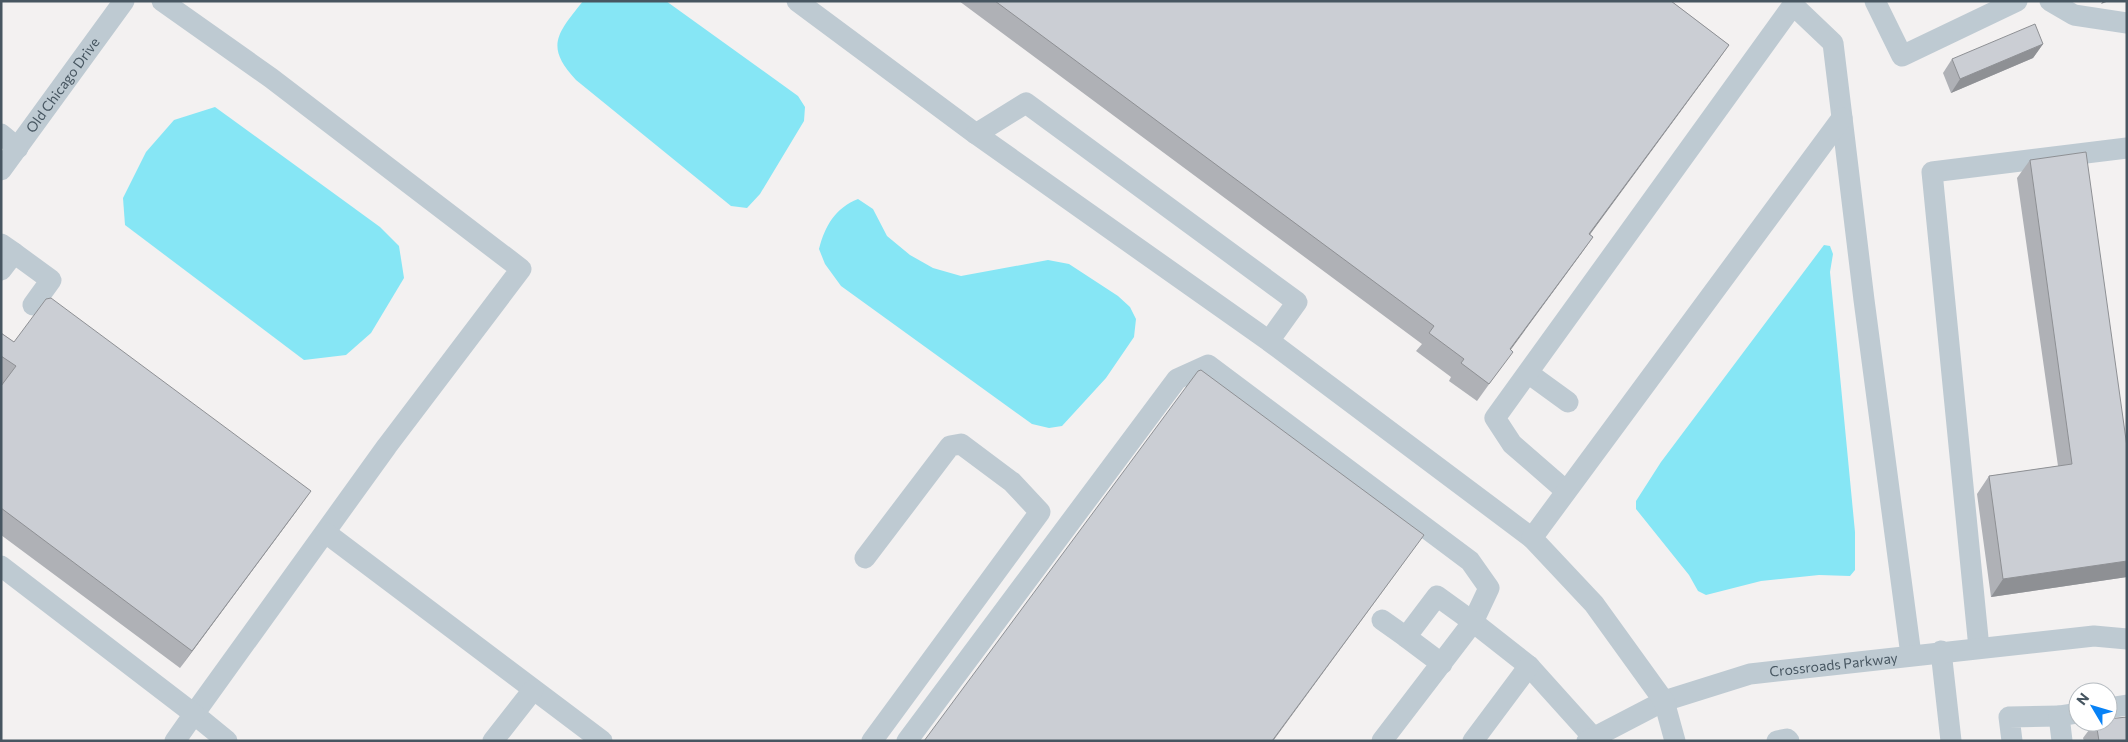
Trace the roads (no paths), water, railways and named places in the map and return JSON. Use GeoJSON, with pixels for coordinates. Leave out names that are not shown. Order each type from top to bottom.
{"type":"FeatureCollection","features":[{"type":"Feature","properties":{"kind":"street","name":"Old Chicago Drive"},"geometry":{"type":"LineString","coordinates":[[1,170],[124,1]]}},
{"type":"Feature","properties":{"kind":"street"},"geometry":{"type":"LineString","coordinates":[[162,1],[271,78],[521,269],[387,446],[174,741]]}},
{"type":"Feature","properties":{"kind":"street"},"geometry":{"type":"LineString","coordinates":[[797,1],[976,134],[1269,341],[1532,538],[1594,604],[1664,701],[1675,741]]}},
{"type":"Feature","properties":{"kind":"street"},"geometry":{"type":"LineString","coordinates":[[1875,1],[1902,56],[2017,1]]}},
{"type":"Feature","properties":{"kind":"street"},"geometry":{"type":"LineString","coordinates":[[2050,1],[2074,15],[2127,22]]}},
{"type":"Feature","properties":{"kind":"street"},"geometry":{"type":"LineString","coordinates":[[1566,491],[1512,444],[1495,418],[1790,3],[1833,43],[1864,300],[1911,655]]}},
{"type":"Feature","properties":{"kind":"street"},"geometry":{"type":"LineString","coordinates":[[976,134],[1026,103],[1297,302],[1269,341]]}},
{"type":"Feature","properties":{"kind":"street"},"geometry":{"type":"LineString","coordinates":[[1532,538],[1842,118]]}},
{"type":"Feature","properties":{"kind":"street"},"geometry":{"type":"LineString","coordinates":[[1,134],[18,148]]}},
{"type":"Feature","properties":{"kind":"street"},"geometry":{"type":"LineString","coordinates":[[1979,648],[1932,172],[2127,148]]}},
{"type":"Feature","properties":{"kind":"street"},"geometry":{"type":"LineString","coordinates":[[1,270],[8,248],[51,280],[33,305]]}},
{"type":"Feature","properties":{"kind":"street"},"geometry":{"type":"LineString","coordinates":[[907,741],[1177,378],[1208,365],[1470,561],[1488,588],[1474,622],[1382,741]]}},
{"type":"Feature","properties":{"kind":"street"},"geometry":{"type":"LineString","coordinates":[[1528,373],[1568,402]]}},
{"type":"Feature","properties":{"kind":"street"},"geometry":{"type":"LineString","coordinates":[[865,558],[950,446],[961,444],[1012,482],[1040,512],[872,741]]}},
{"type":"Feature","properties":{"kind":"street"},"geometry":{"type":"LineString","coordinates":[[326,533],[602,741]]}},
{"type":"Feature","properties":{"kind":"street"},"geometry":{"type":"LineString","coordinates":[[1,566],[227,741]]}},
{"type":"Feature","properties":{"kind":"street"},"geometry":{"type":"LineString","coordinates":[[1406,636],[1437,596],[1474,622],[1529,666],[1590,738]]}},
{"type":"Feature","properties":{"kind":"street"},"geometry":{"type":"LineString","coordinates":[[1382,620],[1442,664]]}},
{"type":"Feature","properties":{"kind":"street","name":"Crossroads Parkway"},"geometry":{"type":"LineString","coordinates":[[2094,636],[2127,624]]}},
{"type":"Feature","properties":{"kind":"street","name":"Crossroads Parkway"},"geometry":{"type":"LineString","coordinates":[[1590,738],[1664,701],[1750,674],[1941,651],[2094,636],[2127,640]]}},
{"type":"Feature","properties":{"kind":"street"},"geometry":{"type":"LineString","coordinates":[[1941,651],[1951,741]]}},
{"type":"Feature","properties":{"kind":"street"},"geometry":{"type":"LineString","coordinates":[[1473,741],[1529,666]]}},
{"type":"Feature","properties":{"kind":"street"},"geometry":{"type":"LineString","coordinates":[[493,741],[533,690]]}},
{"type":"Feature","properties":{"kind":"street"},"geometry":{"type":"LineString","coordinates":[[2012,741],[2009,717],[2068,715]]}},
{"type":"Feature","properties":{"kind":"street"},"geometry":{"type":"LineString","coordinates":[[2062,741],[2068,719]]}},
{"type":"Feature","properties":{"kind":"street"},"geometry":{"type":"LineString","coordinates":[[1778,741],[1787,739],[1790,741]]}},
{"type":"Feature","properties":{"kind":"water"},"geometry":{"type":"Polygon","coordinates":[[[583,1],[666,1],[798,96],[805,107],[804,121],[760,194],[747,208],[731,206],[576,80],[566,68],[560,58],[558,40],[561,31],[583,1]]]}},
{"type":"Feature","properties":{"kind":"water"},"geometry":{"type":"Polygon","coordinates":[[[215,107],[380,227],[399,246],[404,278],[371,333],[346,355],[304,360],[125,225],[123,198],[146,152],[174,120],[215,107]]]}},
{"type":"Feature","properties":{"kind":"water"},"geometry":{"type":"Polygon","coordinates":[[[858,199],[873,209],[887,236],[910,255],[933,268],[961,276],[1048,260],[1069,264],[1118,296],[1130,307],[1136,319],[1134,337],[1106,378],[1062,426],[1049,428],[1032,424],[841,286],[825,264],[819,249],[824,233],[832,219],[843,207],[858,199]]]}},
{"type":"Feature","properties":{"kind":"water"},"geometry":{"type":"Polygon","coordinates":[[[1824,245],[1830,246],[1833,254],[1830,272],[1855,532],[1855,570],[1850,576],[1819,575],[1761,581],[1706,595],[1698,591],[1689,575],[1636,509],[1636,501],[1661,462],[1824,245]]]}}]}
